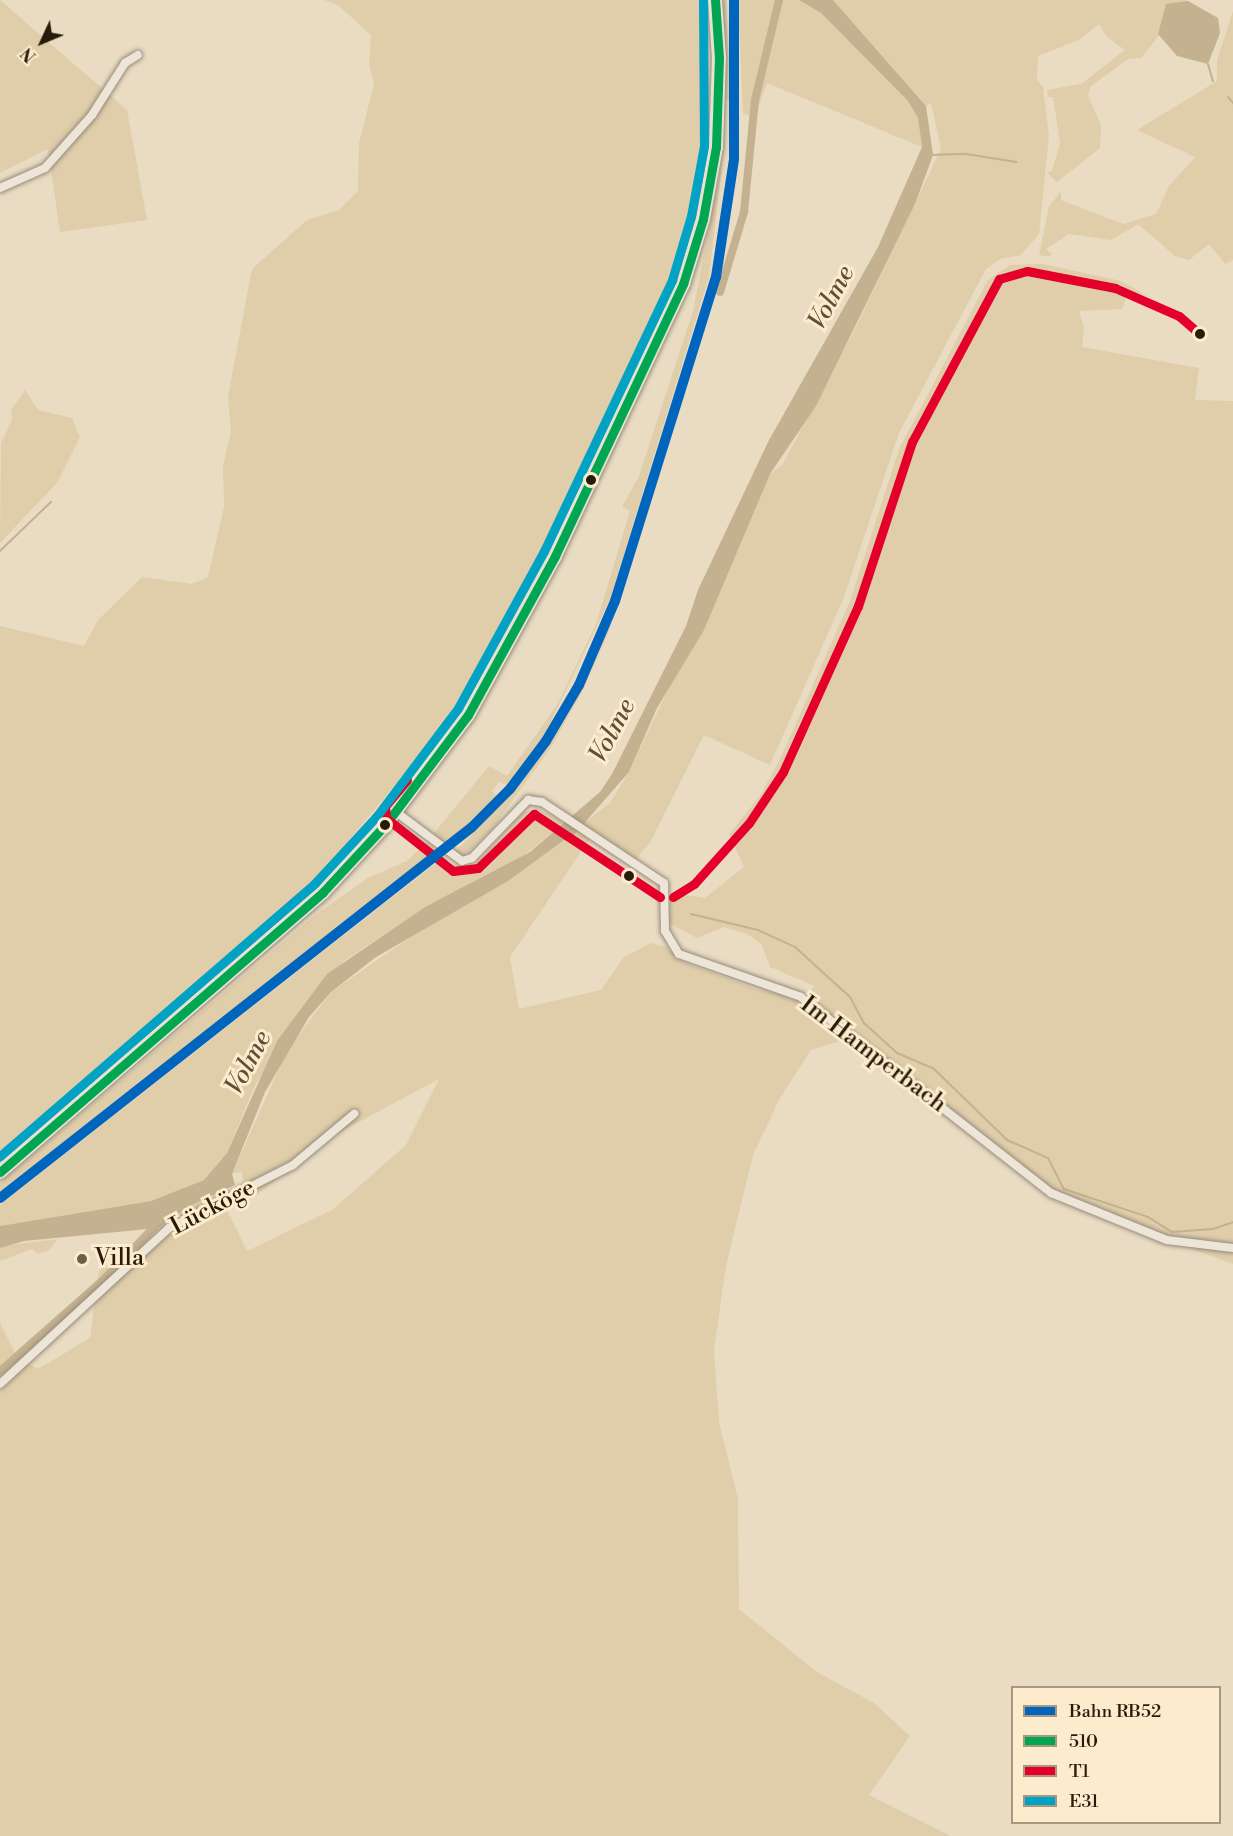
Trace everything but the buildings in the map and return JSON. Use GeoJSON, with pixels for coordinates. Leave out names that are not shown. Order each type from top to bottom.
{"type":"FeatureCollection","features":[{"type":"Feature","properties":{"kind":"main road"},"geometry":{"type":"LineString","coordinates":[[0,1172],[307,907],[396,812],[468,715],[528,611],[679,295],[703,219],[716,147],[719,69],[715,0]]}},
{"type":"Feature","properties":{"kind":"street"},"geometry":{"type":"LineString","coordinates":[[0,188],[45,168],[92,115],[125,63],[138,55]]}},
{"type":"Feature","properties":{"kind":"street","name":"Im Hamperbach"},"geometry":{"type":"LineString","coordinates":[[396,812],[462,861],[472,858],[528,800],[553,810],[666,885],[665,931],[679,954],[801,997],[1014,1161],[1038,1186],[1167,1240],[1233,1248]]}},
{"type":"Feature","properties":{"kind":"street","name":"Lücköge"},"geometry":{"type":"LineString","coordinates":[[0,1384],[169,1228],[293,1166],[354,1114]]}},
{"type":"Feature","properties":{"kind":"shaded area"},"geometry":{"type":"Polygon","coordinates":[[[0,0],[127,110],[147,220],[60,232],[48,149],[0,173],[0,0]]]}},
{"type":"Feature","properties":{"kind":"shaded area"},"geometry":{"type":"Polygon","coordinates":[[[324,0],[706,0],[708,86],[702,145],[674,277],[646,348],[529,590],[430,743],[320,875],[0,1154],[0,626],[84,646],[98,620],[142,577],[192,584],[208,577],[224,507],[223,466],[231,431],[228,397],[252,269],[307,220],[339,210],[358,191],[359,143],[374,84],[369,64],[371,35],[338,5],[324,0]]]}},
{"type":"Feature","properties":{"kind":"shaded area"},"geometry":{"type":"Polygon","coordinates":[[[722,0],[727,0],[729,100],[726,100],[722,0]]]}},
{"type":"Feature","properties":{"kind":"shaded area"},"geometry":{"type":"Polygon","coordinates":[[[738,0],[799,0],[821,13],[908,101],[918,118],[922,147],[767,83],[755,116],[743,114],[738,0]]]}},
{"type":"Feature","properties":{"kind":"shaded area"},"geometry":{"type":"Polygon","coordinates":[[[799,0],[833,0],[926,106],[933,155],[915,204],[816,406],[770,474],[704,630],[657,708],[629,772],[573,836],[575,842],[564,840],[508,881],[376,957],[331,992],[309,1017],[265,1092],[232,1174],[235,1185],[188,1207],[158,1228],[24,1241],[0,1248],[0,1226],[151,1201],[204,1180],[227,1153],[277,1041],[327,974],[425,907],[530,852],[600,792],[612,774],[686,626],[698,590],[768,442],[878,247],[922,147],[918,118],[908,101],[821,13],[799,0]]]}},
{"type":"Feature","properties":{"kind":"shaded area"},"geometry":{"type":"Polygon","coordinates":[[[833,0],[1187,0],[1141,58],[1128,59],[1090,87],[1088,96],[1101,125],[1100,148],[1057,182],[1047,173],[1052,171],[1060,143],[1053,97],[1048,97],[1047,90],[1081,84],[1125,50],[1107,37],[1099,24],[1079,40],[1038,56],[1037,80],[1043,87],[1049,135],[1039,234],[1021,255],[1000,259],[986,269],[899,433],[844,597],[770,765],[704,735],[650,843],[635,860],[593,834],[510,957],[519,1009],[601,990],[624,957],[651,943],[666,947],[683,962],[756,989],[800,998],[815,986],[770,967],[762,945],[749,935],[724,927],[697,938],[667,922],[671,893],[705,898],[744,867],[729,834],[760,796],[781,757],[850,601],[899,449],[988,280],[1010,265],[1043,264],[1121,281],[1150,297],[1129,290],[1122,309],[1079,311],[1084,327],[1082,347],[1199,368],[1195,400],[1233,401],[1233,1264],[1053,1198],[850,1038],[811,1050],[780,1098],[753,1155],[726,1266],[714,1350],[719,1422],[738,1499],[739,1609],[817,1672],[874,1703],[910,1736],[869,1795],[951,1836],[0,1836],[0,1323],[17,1357],[38,1369],[90,1338],[99,1271],[188,1207],[219,1194],[247,1251],[332,1210],[406,1145],[439,1079],[338,1133],[244,1204],[242,1171],[232,1174],[287,1051],[331,992],[434,921],[507,881],[610,803],[629,772],[770,474],[782,465],[853,333],[941,149],[931,103],[926,106],[833,0]]]}},
{"type":"Feature","properties":{"kind":"shaded area"},"geometry":{"type":"Polygon","coordinates":[[[1188,1],[1218,18],[1220,33],[1208,64],[1177,56],[1158,34],[1166,4],[1188,1]]]}},
{"type":"Feature","properties":{"kind":"shaded area"},"geometry":{"type":"Polygon","coordinates":[[[1233,11],[1233,260],[1225,264],[1209,244],[1189,260],[1175,256],[1138,224],[1111,240],[1069,234],[1046,249],[1052,254],[1049,257],[1039,255],[1049,207],[1061,191],[1061,200],[1123,224],[1156,214],[1169,186],[1195,157],[1137,130],[1217,81],[1217,60],[1233,11]]]}},
{"type":"Feature","properties":{"kind":"shaded area"},"geometry":{"type":"Polygon","coordinates":[[[723,157],[709,277],[610,599],[542,740],[508,785],[499,782],[492,791],[497,797],[444,844],[434,833],[489,766],[507,776],[557,705],[596,624],[630,511],[622,507],[639,476],[693,311],[723,157]]]}},
{"type":"Feature","properties":{"kind":"shaded area"},"geometry":{"type":"Polygon","coordinates":[[[25,390],[38,410],[72,418],[80,437],[57,483],[0,543],[1,443],[12,420],[11,410],[25,390]]]}},
{"type":"Feature","properties":{"kind":"shaded area"},"geometry":{"type":"Polygon","coordinates":[[[630,564],[609,631],[584,688],[552,746],[492,829],[465,855],[455,852],[512,792],[548,744],[594,659],[630,564]]]}},
{"type":"Feature","properties":{"kind":"shaded area"},"geometry":{"type":"Polygon","coordinates":[[[537,808],[564,823],[509,867],[425,907],[344,961],[255,1085],[227,1153],[204,1180],[151,1201],[0,1226],[0,1205],[445,856],[450,865],[473,865],[522,813],[537,808]]]}},
{"type":"Feature","properties":{"kind":"shaded area"},"geometry":{"type":"Polygon","coordinates":[[[427,842],[437,850],[0,1192],[0,1183],[315,915],[368,878],[407,861],[427,842]]]}},
{"type":"Feature","properties":{"kind":"shaded area"},"geometry":{"type":"Polygon","coordinates":[[[58,1239],[48,1251],[38,1254],[32,1249],[0,1261],[0,1248],[58,1239]]]}},
{"type":"Feature","properties":{"kind":"waterway"},"geometry":{"type":"LineString","coordinates":[[720,292],[744,212],[755,100],[779,0]]}},
{"type":"Feature","properties":{"kind":"waterway"},"geometry":{"type":"LineString","coordinates":[[1208,64],[1213,81]]}},
{"type":"Feature","properties":{"kind":"waterway"},"geometry":{"type":"LineString","coordinates":[[1228,97],[1233,103]]}},
{"type":"Feature","properties":{"kind":"waterway"},"geometry":{"type":"LineString","coordinates":[[930,155],[966,154],[1016,162]]}},
{"type":"Feature","properties":{"kind":"waterway"},"geometry":{"type":"LineString","coordinates":[[0,551],[51,502]]}},
{"type":"Feature","properties":{"kind":"waterway"},"geometry":{"type":"LineString","coordinates":[[691,914],[758,930],[795,947],[850,997],[864,1023],[897,1053],[933,1068],[1007,1140],[1048,1158],[1064,1189],[1148,1217],[1172,1232],[1213,1229],[1233,1222]]}},
{"type":"Feature","properties":{"kind":"waterway"},"geometry":{"type":"LineString","coordinates":[[0,1371],[101,1282],[163,1218]]}},
{"type":"Feature","properties":{"kind":"rail line","name":"RB52"},"geometry":{"type":"LineString","coordinates":[[0,1198],[472,827],[510,789],[546,741],[579,685],[615,601],[716,277],[734,159],[734,0]]}},
{"type":"Feature","properties":{"kind":"transit line","name":"510"},"geometry":{"type":"LineString","coordinates":[[0,1172],[323,892],[385,825],[468,715],[555,556],[683,284],[703,219],[716,147],[719,58],[715,0]]}},
{"type":"Feature","properties":{"kind":"transit line","name":"E31"},"geometry":{"type":"LineString","coordinates":[[0,1156],[315,883],[376,817],[458,708],[544,551],[672,280],[691,216],[704,146],[703,1]]}},
{"type":"Feature","properties":{"kind":"transit line","name":"T1"},"geometry":{"type":"LineString","coordinates":[[673,897],[694,884],[749,823],[783,772],[858,606],[912,442],[999,279],[1027,271],[1115,288],[1179,316],[1200,334]]}},
{"type":"Feature","properties":{"kind":"transit line","name":"T1"},"geometry":{"type":"LineString","coordinates":[[407,780],[385,806],[386,818],[453,871],[478,868],[534,814],[660,897]]}},
{"type":"Feature","properties":{"kind":"place","name":"Villa"},"geometry":{"type":"Point","coordinates":[82,1259]}},
{"type":"Feature","properties":{"kind":"water label","name":"Volme"},"geometry":{"type":"Point","coordinates":[832,298]}},
{"type":"Feature","properties":{"kind":"water label","name":"Volme"},"geometry":{"type":"Point","coordinates":[613,731]}},
{"type":"Feature","properties":{"kind":"water label","name":"Volme"},"geometry":{"type":"Point","coordinates":[249,1063]}}]}
